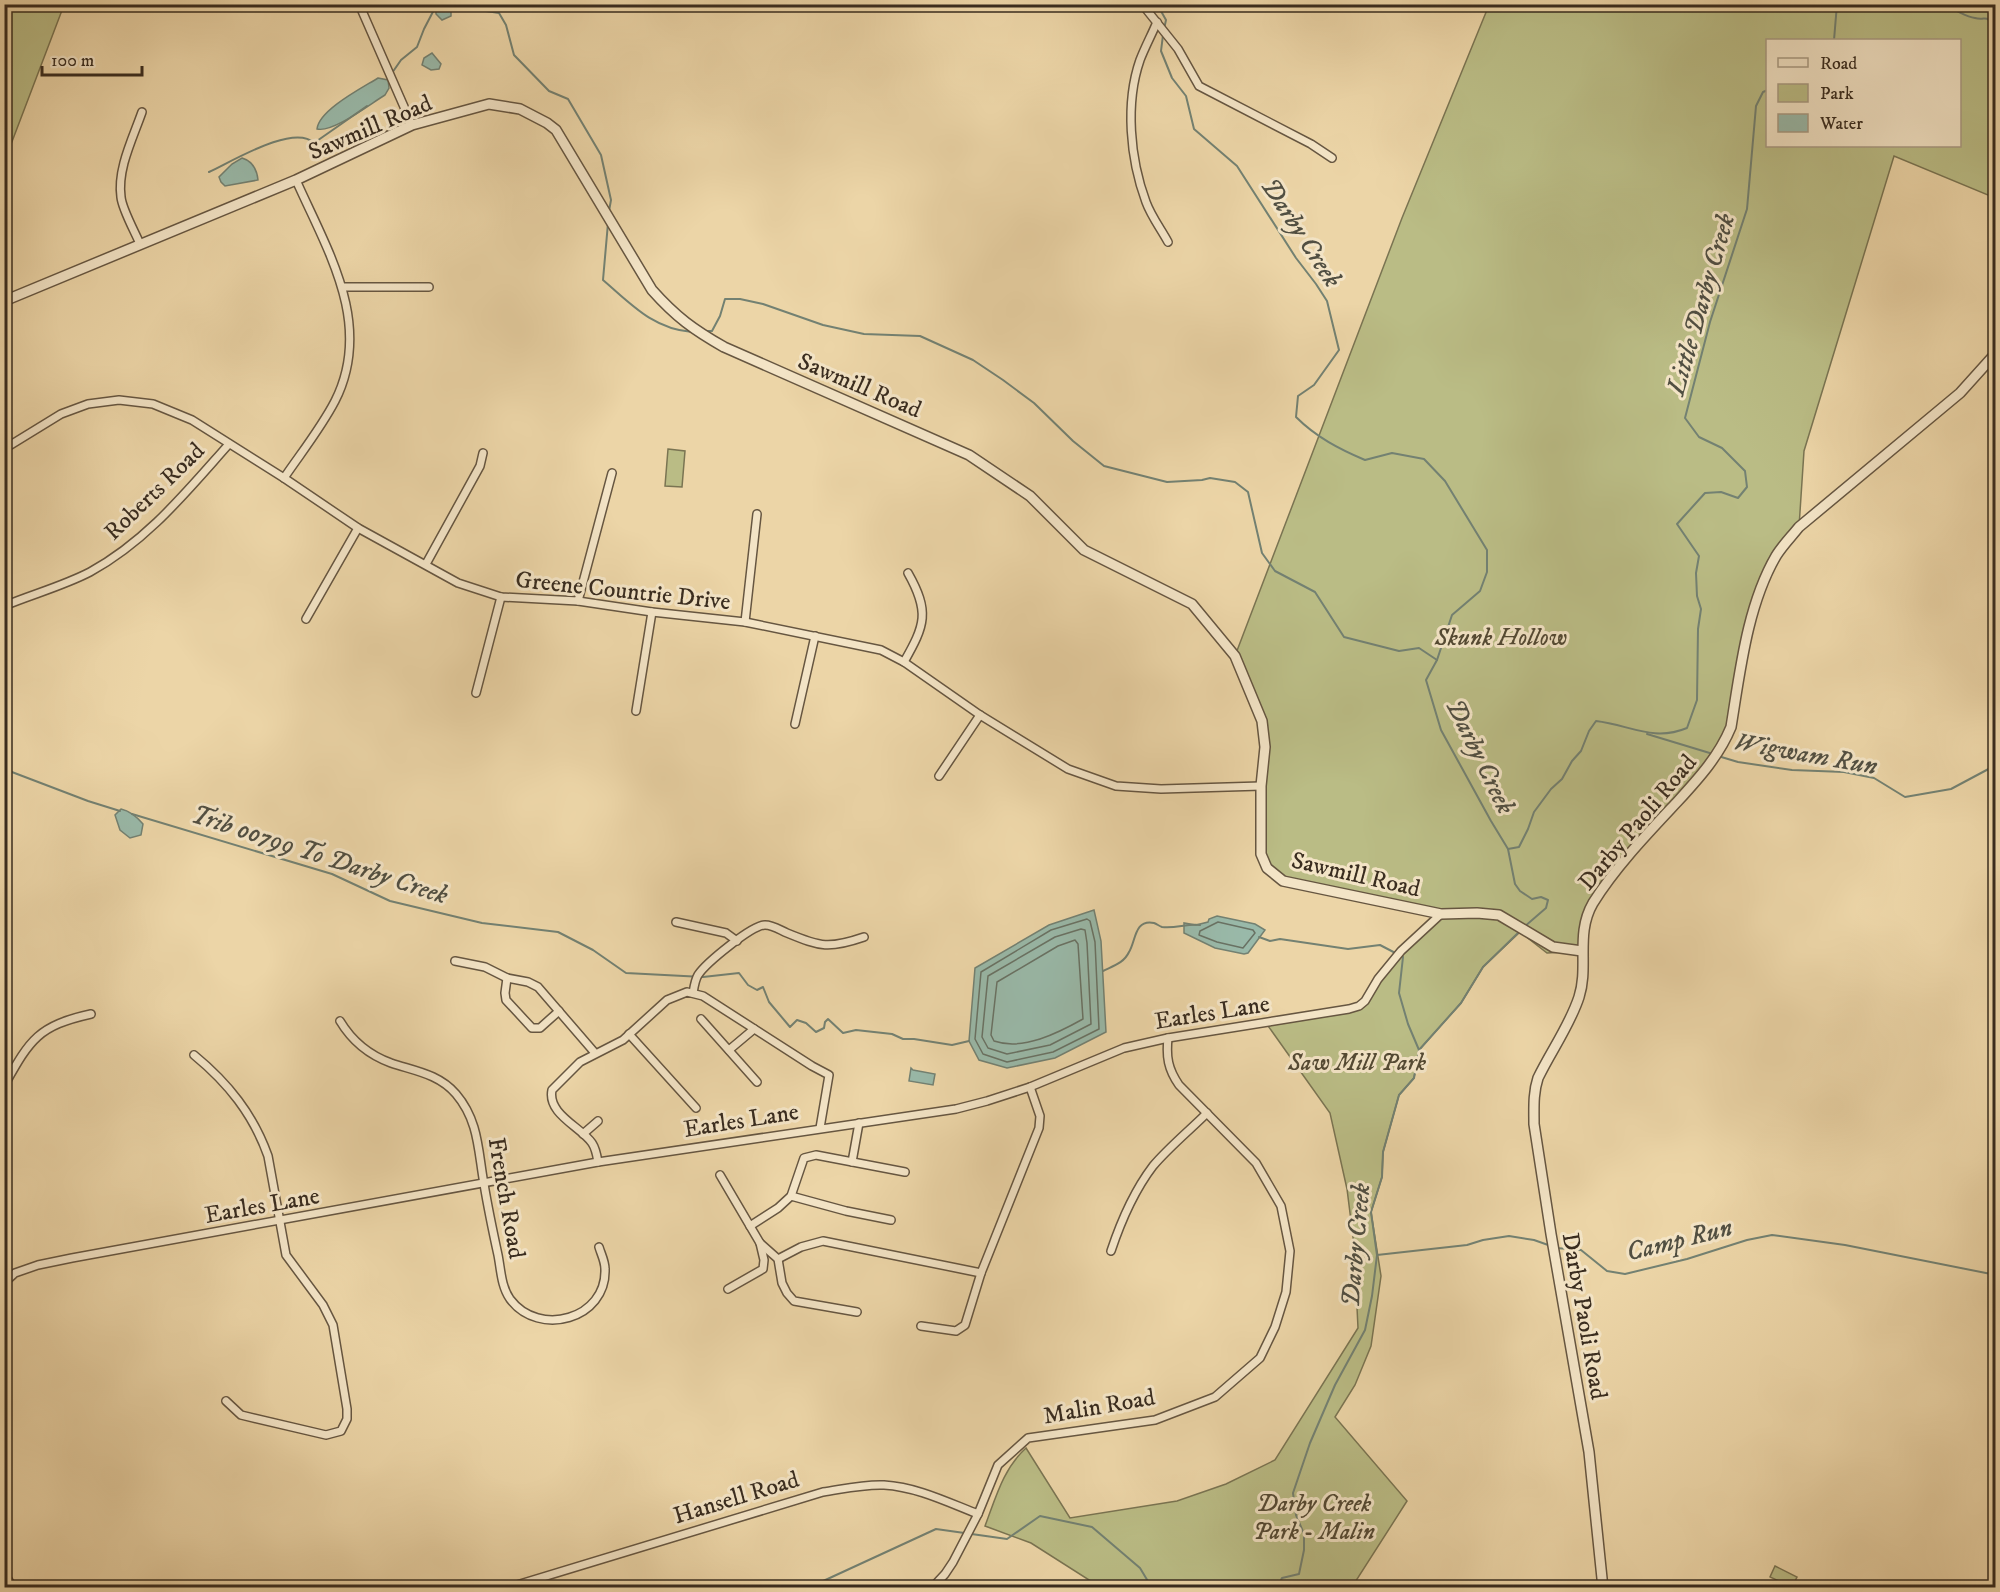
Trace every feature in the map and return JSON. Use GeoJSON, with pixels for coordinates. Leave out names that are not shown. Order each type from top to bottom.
{"type":"FeatureCollection","features":[{"type":"Feature","properties":{"kind":"street"},"geometry":{"type":"LineString","coordinates":[[359,4],[412,125]]}},
{"type":"Feature","properties":{"kind":"street"},"geometry":{"type":"LineString","coordinates":[[1142,4],[1178,49],[1199,86],[1311,144],[1332,158]]}},
{"type":"Feature","properties":{"kind":"street"},"geometry":{"type":"LineString","coordinates":[[1160,25],[1140,61],[1132,102],[1133,140],[1136,170],[1146,204],[1168,242]]}},
{"type":"Feature","properties":{"kind":"street","name":"Sawmill Road"},"geometry":{"type":"LineString","coordinates":[[4,301],[296,180],[412,125],[489,104],[520,109],[556,130],[652,290],[672,312],[690,327],[724,347],[969,454],[1030,496],[1084,550],[1192,604],[1235,656],[1262,721],[1265,747],[1261,786],[1261,854],[1267,868],[1282,881],[1441,914],[1499,915],[1543,942],[1561,949],[1582,951]]}},
{"type":"Feature","properties":{"kind":"street"},"geometry":{"type":"LineString","coordinates":[[140,244],[121,200],[121,185],[122,172],[142,112]]}},
{"type":"Feature","properties":{"kind":"street"},"geometry":{"type":"LineString","coordinates":[[284,478],[334,401],[345,374],[350,335],[350,318],[343,287],[296,180]]}},
{"type":"Feature","properties":{"kind":"street"},"geometry":{"type":"LineString","coordinates":[[343,287],[429,287]]}},
{"type":"Feature","properties":{"kind":"street","name":"Darby Paoli Road"},"geometry":{"type":"LineString","coordinates":[[1603,1587],[1589,1452],[1534,1124],[1534,1098],[1538,1078],[1571,1017],[1580,995],[1582,951],[1587,917],[1593,903],[1641,842],[1711,764],[1726,740],[1731,727],[1745,636],[1766,578],[1781,549],[1800,527],[1960,393],[1995,353]]}},
{"type":"Feature","properties":{"kind":"street","name":"Greene Countrie Drive"},"geometry":{"type":"LineString","coordinates":[[4,449],[46,422],[88,404],[119,400],[165,408],[192,420],[358,528],[458,583],[501,597],[578,601],[745,622],[881,650],[904,662],[980,715],[1068,769],[1116,786],[1161,789],[1261,786]]}},
{"type":"Feature","properties":{"kind":"street","name":"Roberts Road"},"geometry":{"type":"LineString","coordinates":[[4,606],[78,578],[139,540],[230,444]]}},
{"type":"Feature","properties":{"kind":"street"},"geometry":{"type":"LineString","coordinates":[[426,564],[480,466],[483,453]]}},
{"type":"Feature","properties":{"kind":"street"},"geometry":{"type":"LineString","coordinates":[[578,601],[612,473]]}},
{"type":"Feature","properties":{"kind":"street"},"geometry":{"type":"LineString","coordinates":[[745,622],[756,514]]}},
{"type":"Feature","properties":{"kind":"street"},"geometry":{"type":"LineString","coordinates":[[306,619],[358,528]]}},
{"type":"Feature","properties":{"kind":"street"},"geometry":{"type":"LineString","coordinates":[[904,662],[920,634],[923,615],[922,601],[908,573]]}},
{"type":"Feature","properties":{"kind":"street"},"geometry":{"type":"LineString","coordinates":[[476,693],[501,597]]}},
{"type":"Feature","properties":{"kind":"street"},"geometry":{"type":"LineString","coordinates":[[636,711],[652,612]]}},
{"type":"Feature","properties":{"kind":"street"},"geometry":{"type":"LineString","coordinates":[[795,724],[816,636]]}},
{"type":"Feature","properties":{"kind":"street"},"geometry":{"type":"LineString","coordinates":[[939,776],[980,715]]}},
{"type":"Feature","properties":{"kind":"street","name":"Earles Lane"},"geometry":{"type":"LineString","coordinates":[[4,1283],[15,1273],[38,1265],[483,1183],[598,1162],[956,1109],[1030,1087],[1124,1048],[1168,1038],[1359,1006],[1401,951],[1441,914]]}},
{"type":"Feature","properties":{"kind":"street"},"geometry":{"type":"LineString","coordinates":[[676,922],[726,933],[736,941]]}},
{"type":"Feature","properties":{"kind":"street"},"geometry":{"type":"LineString","coordinates":[[693,993],[701,971],[754,928],[766,925],[822,946],[864,937]]}},
{"type":"Feature","properties":{"kind":"street"},"geometry":{"type":"LineString","coordinates":[[455,961],[485,967],[507,978],[533,984],[595,1053]]}},
{"type":"Feature","properties":{"kind":"street"},"geometry":{"type":"LineString","coordinates":[[507,978],[506,1000],[532,1028],[540,1028],[559,1011]]}},
{"type":"Feature","properties":{"kind":"street"},"geometry":{"type":"LineString","coordinates":[[598,1162],[595,1147],[559,1112],[552,1101],[551,1094],[558,1083],[580,1062],[618,1043],[667,1000],[682,993],[703,996],[829,1074],[820,1128]]}},
{"type":"Feature","properties":{"kind":"street"},"geometry":{"type":"LineString","coordinates":[[4,1086],[25,1050],[44,1031],[66,1020],[91,1014]]}},
{"type":"Feature","properties":{"kind":"street"},"geometry":{"type":"LineString","coordinates":[[701,1019],[757,1082]]}},
{"type":"Feature","properties":{"kind":"street","name":"French Road"},"geometry":{"type":"LineString","coordinates":[[340,1021],[349,1035],[368,1052],[391,1063],[442,1080],[456,1094],[468,1112],[477,1134],[483,1183],[504,1289],[515,1304],[528,1314],[543,1320],[560,1320],[579,1314],[592,1304],[604,1279],[604,1261],[599,1247]]}},
{"type":"Feature","properties":{"kind":"street"},"geometry":{"type":"LineString","coordinates":[[729,1050],[754,1029]]}},
{"type":"Feature","properties":{"kind":"street"},"geometry":{"type":"LineString","coordinates":[[629,1034],[696,1108]]}},
{"type":"Feature","properties":{"kind":"street","name":"Malin Road"},"geometry":{"type":"LineString","coordinates":[[937,1586],[953,1562],[978,1514],[998,1465],[1028,1438],[1155,1420],[1215,1396],[1260,1358],[1275,1327],[1286,1293],[1290,1251],[1281,1206],[1256,1163],[1179,1085],[1169,1070],[1166,1055],[1168,1038]]}},
{"type":"Feature","properties":{"kind":"street"},"geometry":{"type":"LineString","coordinates":[[194,1055],[213,1070],[231,1090],[257,1129],[268,1156],[278,1222],[286,1255],[317,1297],[333,1325],[347,1419],[341,1431],[326,1435],[241,1415],[226,1401]]}},
{"type":"Feature","properties":{"kind":"street"},"geometry":{"type":"LineString","coordinates":[[921,1326],[956,1331],[960,1330],[967,1320],[981,1273],[1040,1128],[1040,1116],[1030,1087]]}},
{"type":"Feature","properties":{"kind":"street"},"geometry":{"type":"LineString","coordinates":[[1111,1251],[1119,1227],[1139,1186],[1153,1166],[1207,1113]]}},
{"type":"Feature","properties":{"kind":"street"},"geometry":{"type":"LineString","coordinates":[[584,1134],[598,1121]]}},
{"type":"Feature","properties":{"kind":"street"},"geometry":{"type":"LineString","coordinates":[[852,1162],[859,1123]]}},
{"type":"Feature","properties":{"kind":"street"},"geometry":{"type":"LineString","coordinates":[[750,1226],[778,1208],[791,1196],[804,1158],[816,1155],[905,1172]]}},
{"type":"Feature","properties":{"kind":"street"},"geometry":{"type":"LineString","coordinates":[[720,1175],[760,1243],[764,1260],[763,1269],[728,1289]]}},
{"type":"Feature","properties":{"kind":"street"},"geometry":{"type":"LineString","coordinates":[[791,1196],[891,1220]]}},
{"type":"Feature","properties":{"kind":"street"},"geometry":{"type":"LineString","coordinates":[[778,1259],[801,1247],[823,1241],[981,1273]]}},
{"type":"Feature","properties":{"kind":"street"},"geometry":{"type":"LineString","coordinates":[[760,1243],[778,1259],[782,1283],[794,1301],[857,1312]]}},
{"type":"Feature","properties":{"kind":"street","name":"Hansell Road"},"geometry":{"type":"LineString","coordinates":[[507,1587],[823,1492],[869,1486],[892,1486],[916,1491],[978,1514]]}},
{"type":"Feature","properties":{"kind":"street"},"geometry":{"type":"LineString","coordinates":[[4,1575],[12,1587]]}},
{"type":"Feature","properties":{"kind":"green space"},"geometry":{"type":"Polygon","coordinates":[[[4,5],[64,5],[5,160],[4,5]]]}},
{"type":"Feature","properties":{"kind":"green space","name":"Skunk Hollow"},"geometry":{"type":"Polygon","coordinates":[[[1489,5],[1995,5],[1995,198],[1894,156],[1804,451],[1799,527],[1781,549],[1745,636],[1726,740],[1593,903],[1582,951],[1547,953],[1520,932],[1483,967],[1461,1003],[1419,1050],[1414,1078],[1399,1095],[1383,1152],[1382,1177],[1371,1212],[1381,1276],[1371,1346],[1355,1385],[1335,1417],[1407,1501],[1352,1587],[1100,1587],[1031,1543],[985,1526],[1006,1474],[1026,1448],[1070,1518],[1177,1501],[1226,1484],[1275,1460],[1358,1328],[1354,1245],[1347,1189],[1330,1113],[1266,1023],[1359,1006],[1378,979],[1440,914],[1283,881],[1261,854],[1262,721],[1235,656],[1402,218],[1489,5]]]}},
{"type":"Feature","properties":{"kind":"green space"},"geometry":{"type":"Polygon","coordinates":[[[668,449],[685,451],[682,487],[665,486],[668,449]]]}},
{"type":"Feature","properties":{"kind":"green space"},"geometry":{"type":"Polygon","coordinates":[[[1775,1566],[1797,1577],[1792,1587],[1770,1577],[1775,1566]]]}},
{"type":"Feature","properties":{"kind":"water"},"geometry":{"type":"Polygon","coordinates":[[[436,5],[447,5],[451,8],[451,16],[442,20],[436,14],[436,5]]]}},
{"type":"Feature","properties":{"kind":"water"},"geometry":{"type":"Polygon","coordinates":[[[432,53],[441,64],[439,69],[431,70],[422,65],[424,58],[432,53]]]}},
{"type":"Feature","properties":{"kind":"water"},"geometry":{"type":"Polygon","coordinates":[[[378,78],[388,80],[389,88],[385,95],[332,127],[317,129],[325,114],[333,107],[378,78]]]}},
{"type":"Feature","properties":{"kind":"water"},"geometry":{"type":"Polygon","coordinates":[[[242,158],[253,166],[258,180],[225,186],[219,177],[242,158]]]}},
{"type":"Feature","properties":{"kind":"water"},"geometry":{"type":"Polygon","coordinates":[[[121,809],[133,815],[143,824],[141,835],[130,838],[120,830],[115,815],[121,809]]]}},
{"type":"Feature","properties":{"kind":"water"},"geometry":{"type":"Polygon","coordinates":[[[1094,910],[1101,941],[1106,1032],[1055,1058],[1007,1068],[979,1060],[969,1041],[975,968],[1049,925],[1094,910]]]}},
{"type":"Feature","properties":{"kind":"water"},"geometry":{"type":"Polygon","coordinates":[[[1217,916],[1255,924],[1265,930],[1248,953],[1244,954],[1215,948],[1184,933],[1184,923],[1196,925],[1208,922],[1209,919],[1217,916]]]}},
{"type":"Feature","properties":{"kind":"water"},"geometry":{"type":"Polygon","coordinates":[[[911,1068],[935,1074],[933,1085],[909,1081],[911,1068]]]}},
{"type":"Feature","properties":{"kind":"waterway"},"geometry":{"type":"LineString","coordinates":[[392,73],[401,60],[417,47],[437,4]]}},
{"type":"Feature","properties":{"kind":"waterway"},"geometry":{"type":"LineString","coordinates":[[441,4],[499,13],[506,25],[514,55],[549,91],[568,99],[601,155],[611,200],[609,211]]}},
{"type":"Feature","properties":{"kind":"waterway","name":"Darby Creek"},"geometry":{"type":"LineString","coordinates":[[1157,4],[1166,20],[1164,29]]}},
{"type":"Feature","properties":{"kind":"waterway","name":"Little Darby Creek"},"geometry":{"type":"LineString","coordinates":[[1834,39],[1837,4]]}},
{"type":"Feature","properties":{"kind":"waterway"},"geometry":{"type":"LineString","coordinates":[[1947,4],[1969,16],[1988,19],[1993,30],[1996,31]]}},
{"type":"Feature","properties":{"kind":"waterway","name":"Darby Creek"},"geometry":{"type":"LineString","coordinates":[[1163,35],[1161,51],[1172,78],[1186,96],[1194,129],[1237,166],[1296,258],[1327,301],[1339,350],[1314,385],[1298,396],[1296,417],[1328,442],[1365,460],[1392,453],[1424,459],[1445,481],[1487,550],[1487,572],[1480,591],[1452,615],[1437,660],[1426,680],[1441,730],[1508,849],[1515,884],[1520,891],[1532,899],[1541,897],[1548,900],[1546,908],[1524,927]]}},
{"type":"Feature","properties":{"kind":"waterway","name":"Little Darby Creek"},"geometry":{"type":"LineString","coordinates":[[1508,849],[1519,847],[1534,812],[1551,789],[1562,779],[1572,761],[1581,751],[1596,721],[1652,733],[1675,732],[1687,728],[1697,700],[1698,629],[1701,609],[1697,596],[1696,573],[1699,556],[1677,524],[1705,493],[1721,492],[1738,498],[1747,487],[1745,471],[1722,448],[1699,437],[1685,418],[1710,322],[1747,209],[1756,106],[1763,92],[1766,91]]}},
{"type":"Feature","properties":{"kind":"waterway"},"geometry":{"type":"LineString","coordinates":[[209,172],[262,146],[278,141],[305,138],[314,143],[367,106]]}},
{"type":"Feature","properties":{"kind":"waterway"},"geometry":{"type":"LineString","coordinates":[[608,223],[603,280],[654,321],[678,330],[692,332]]}},
{"type":"Feature","properties":{"kind":"waterway"},"geometry":{"type":"LineString","coordinates":[[703,331],[712,331],[725,299],[740,299],[763,304],[823,325],[864,334],[920,336],[973,360],[1003,380],[1034,403],[1073,441],[1104,466],[1167,482],[1210,478],[1235,482],[1248,492],[1262,553],[1275,571],[1315,592],[1344,637],[1399,651],[1419,648],[1437,660]]}},
{"type":"Feature","properties":{"kind":"waterway","name":"Wigwam Run"},"geometry":{"type":"LineString","coordinates":[[1647,734],[1713,754]]}},
{"type":"Feature","properties":{"kind":"waterway","name":"Wigwam Run"},"geometry":{"type":"LineString","coordinates":[[1718,756],[1738,762],[1792,770],[1844,772],[1874,778],[1905,797],[1951,789],[1996,765]]}},
{"type":"Feature","properties":{"kind":"waterway","name":"Trib 00799 To Darby Creek"},"geometry":{"type":"LineString","coordinates":[[4,769],[120,811]]}},
{"type":"Feature","properties":{"kind":"waterway","name":"Trib 00799 To Darby Creek"},"geometry":{"type":"LineString","coordinates":[[132,814],[332,874],[390,901],[482,923],[558,932],[593,950],[626,973],[703,977],[739,973],[748,985],[757,990],[763,987],[769,1002],[790,1027],[797,1020],[806,1023],[816,1032],[824,1028],[828,1019],[843,1033],[856,1030],[952,1045],[969,1041]]}},
{"type":"Feature","properties":{"kind":"waterway","name":"Trib 00799 To Darby Creek"},"geometry":{"type":"LineString","coordinates":[[1103,971],[1118,964],[1127,956],[1143,924],[1154,923],[1162,927],[1200,925]]}},
{"type":"Feature","properties":{"kind":"waterway","name":"Darby Creek"},"geometry":{"type":"LineString","coordinates":[[1277,1588],[1282,1578],[1299,1574],[1304,1550],[1304,1534],[1296,1515],[1293,1493],[1310,1443],[1335,1385],[1365,1330],[1377,1255],[1371,1212],[1382,1177],[1383,1152],[1399,1095],[1414,1078],[1419,1050],[1461,1003],[1483,967],[1520,931]]}},
{"type":"Feature","properties":{"kind":"waterway","name":"Trib 00799 To Darby Creek"},"geometry":{"type":"LineString","coordinates":[[1259,937],[1270,941],[1280,939],[1348,949],[1380,945],[1403,957],[1399,993],[1419,1050]]}},
{"type":"Feature","properties":{"kind":"waterway","name":"Camp Run"},"geometry":{"type":"LineString","coordinates":[[1556,1248],[1581,1250],[1607,1271],[1625,1274],[1772,1235],[1845,1245],[1996,1275]]}},
{"type":"Feature","properties":{"kind":"waterway","name":"Camp Run"},"geometry":{"type":"LineString","coordinates":[[1377,1255],[1467,1245],[1509,1236],[1534,1240],[1551,1246]]}},
{"type":"Feature","properties":{"kind":"waterway"},"geometry":{"type":"LineString","coordinates":[[808,1588],[936,1529],[1007,1539],[1040,1516],[1092,1527],[1140,1568],[1152,1588]]}},
{"type":"Feature","properties":{"kind":"park label","name":"Saw Mill Park"},"geometry":{"type":"Point","coordinates":[1357,1062]}},
{"type":"Feature","properties":{"kind":"park label","name":"Darby Creek Park - Malin"},"geometry":{"type":"Point","coordinates":[1314,1517]}}]}
